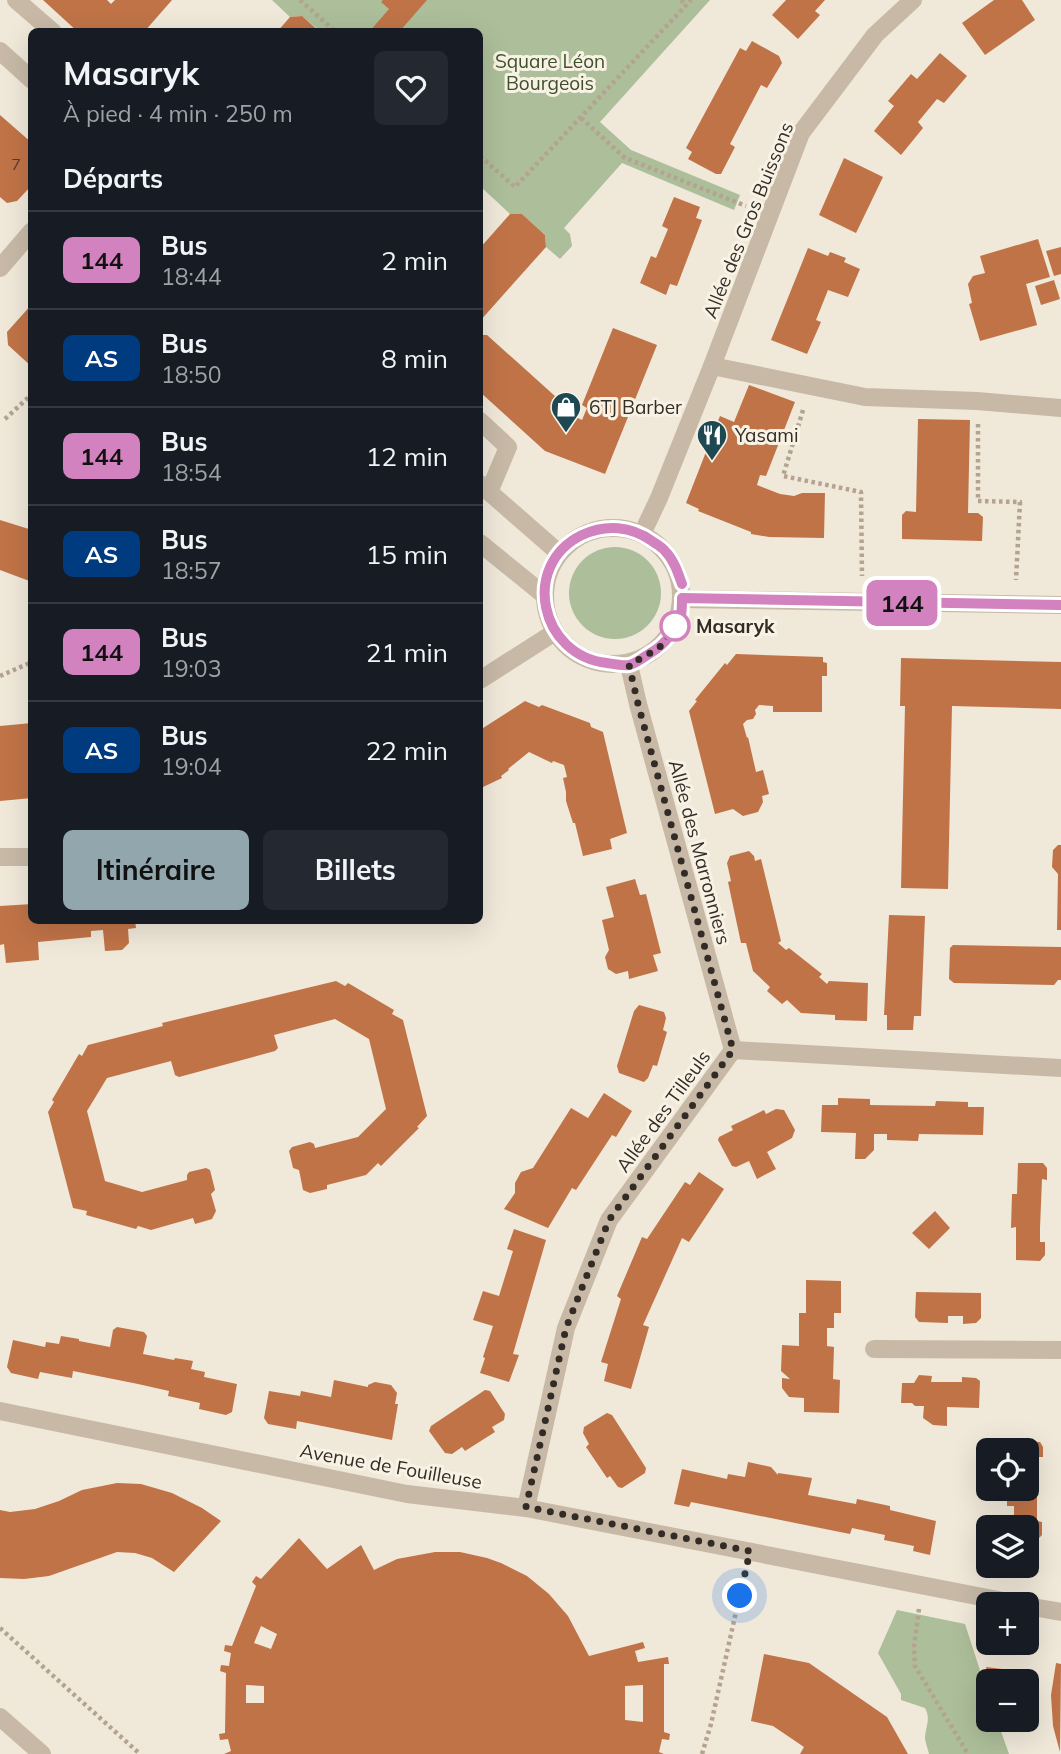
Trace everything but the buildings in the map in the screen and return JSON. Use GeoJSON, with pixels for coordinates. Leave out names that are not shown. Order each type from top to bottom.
{"type":"FeatureCollection","features":[{"type":"Feature","properties":{"kind":"street"},"geometry":{"type":"LineString","coordinates":[[16,0],[48,28]]}},
{"type":"Feature","properties":{"kind":"street","name":"Allée des Gros Buissons"},"geometry":{"type":"LineString","coordinates":[[642,534],[712,366],[801,133],[875,34],[913,0]]}},
{"type":"Feature","properties":{"kind":"street"},"geometry":{"type":"LineString","coordinates":[[0,51],[28,76]]}},
{"type":"Feature","properties":{"kind":"street"},"geometry":{"type":"LineString","coordinates":[[0,268],[28,236]]}},
{"type":"Feature","properties":{"kind":"street"},"geometry":{"type":"LineString","coordinates":[[712,366],[865,397],[978,401],[1061,408]]}},
{"type":"Feature","properties":{"kind":"street"},"geometry":{"type":"LineString","coordinates":[[483,424],[508,447],[484,488],[559,553]]}},
{"type":"Feature","properties":{"kind":"street"},"geometry":{"type":"LineString","coordinates":[[613,527],[642,534],[665,551],[677,569],[682,584],[681,615],[659,648],[629,665],[594,662],[572,651],[555,632],[547,614],[544,595],[548,573],[559,553],[574,539],[593,530],[613,527]]}},
{"type":"Feature","properties":{"kind":"street"},"geometry":{"type":"LineString","coordinates":[[483,545],[544,595]]}},
{"type":"Feature","properties":{"kind":"street"},"geometry":{"type":"LineString","coordinates":[[682,598],[1061,606]]}},
{"type":"Feature","properties":{"kind":"street"},"geometry":{"type":"LineString","coordinates":[[483,678],[555,632]]}},
{"type":"Feature","properties":{"kind":"street","name":"Allée des Marronniers"},"geometry":{"type":"LineString","coordinates":[[629,665],[733,1050]]}},
{"type":"Feature","properties":{"kind":"street"},"geometry":{"type":"LineString","coordinates":[[0,857],[28,857]]}},
{"type":"Feature","properties":{"kind":"street","name":"Allée des Tilleuls"},"geometry":{"type":"LineString","coordinates":[[526,1507],[566,1328],[609,1220],[733,1050],[1061,1068]]}},
{"type":"Feature","properties":{"kind":"street"},"geometry":{"type":"LineString","coordinates":[[874,1349],[1061,1350]]}},
{"type":"Feature","properties":{"kind":"street","name":"Avenue de Fouilleuse"},"geometry":{"type":"LineString","coordinates":[[0,1412],[407,1494],[526,1507],[976,1595]]}},
{"type":"Feature","properties":{"kind":"street","name":"Avenue de Fouilleuse"},"geometry":{"type":"LineString","coordinates":[[1039,1608],[1061,1612]]}},
{"type":"Feature","properties":{"kind":"street"},"geometry":{"type":"LineString","coordinates":[[0,1717],[41,1754]]}},
{"type":"Feature","properties":{"kind":"path"},"geometry":{"type":"LineString","coordinates":[[300,0],[332,28]]}},
{"type":"Feature","properties":{"kind":"path"},"geometry":{"type":"LineString","coordinates":[[681,0],[687,5]]}},
{"type":"Feature","properties":{"kind":"path"},"geometry":{"type":"LineString","coordinates":[[483,159],[515,187],[691,0]]}},
{"type":"Feature","properties":{"kind":"path"},"geometry":{"type":"LineString","coordinates":[[581,118],[625,158],[770,216]]}},
{"type":"Feature","properties":{"kind":"path"},"geometry":{"type":"LineString","coordinates":[[811,386],[783,476],[861,492],[863,602]]}},
{"type":"Feature","properties":{"kind":"path"},"geometry":{"type":"LineString","coordinates":[[5,419],[28,398]]}},
{"type":"Feature","properties":{"kind":"path"},"geometry":{"type":"LineString","coordinates":[[978,401],[978,502],[1020,502],[1015,605]]}},
{"type":"Feature","properties":{"kind":"path"},"geometry":{"type":"LineString","coordinates":[[0,676],[28,664]]}},
{"type":"Feature","properties":{"kind":"path"},"geometry":{"type":"LineString","coordinates":[[702,1754],[750,1551]]}},
{"type":"Feature","properties":{"kind":"path"},"geometry":{"type":"LineString","coordinates":[[923,1585],[914,1647],[915,1666],[968,1754]]}},
{"type":"Feature","properties":{"kind":"path"},"geometry":{"type":"LineString","coordinates":[[0,1628],[140,1754]]}},
{"type":"Feature","properties":{"kind":"green space","name":"Square Léon Bourgeois"},"geometry":{"type":"Polygon","coordinates":[[[272,0],[710,0],[600,122],[631,150],[740,195],[734,210],[622,163],[564,228],[570,234],[572,246],[560,259],[546,247],[545,235],[522,214],[510,214],[483,189],[483,28],[316,28],[302,16],[290,17],[272,0]]]}},
{"type":"Feature","properties":{"kind":"green space"},"geometry":{"type":"Polygon","coordinates":[[[615,547],[633,550],[648,560],[658,575],[661,593],[658,611],[648,626],[633,636],[615,639],[597,636],[582,626],[572,611],[569,593],[572,575],[582,560],[597,550],[615,547]]]}},
{"type":"Feature","properties":{"kind":"green space"},"geometry":{"type":"Polygon","coordinates":[[[897,1610],[965,1624],[980,1669],[976,1669],[976,1732],[1001,1732],[1009,1754],[929,1754],[925,1739],[928,1719],[925,1708],[901,1700],[901,1694],[878,1653],[897,1610]]]}},
{"type":"Feature","properties":{"kind":"bus line","name":"144"},"geometry":{"type":"LineString","coordinates":[[682,584],[677,569],[665,551],[642,534],[613,527],[593,530],[574,539],[559,553],[548,573],[544,595],[547,614],[555,632],[572,651],[594,662],[629,665],[659,648],[672,632],[681,615],[682,598],[1061,605]]}},
{"type":"Feature","properties":{"kind":"place","name":"6TJ Barber"},"geometry":{"type":"Point","coordinates":[566,434]}},
{"type":"Feature","properties":{"kind":"place","name":"Yasami"},"geometry":{"type":"Point","coordinates":[712,462]}},
{"type":"Feature","properties":{"kind":"place","name":"Masaryk"},"geometry":{"type":"Point","coordinates":[675,626]}},
{"type":"Feature","properties":{"kind":"route"},"geometry":{"type":"LineString","coordinates":[[675,626],[659,648],[629,665],[733,1050],[609,1220],[566,1328],[526,1507],[750,1551],[740,1596]]}}]}
